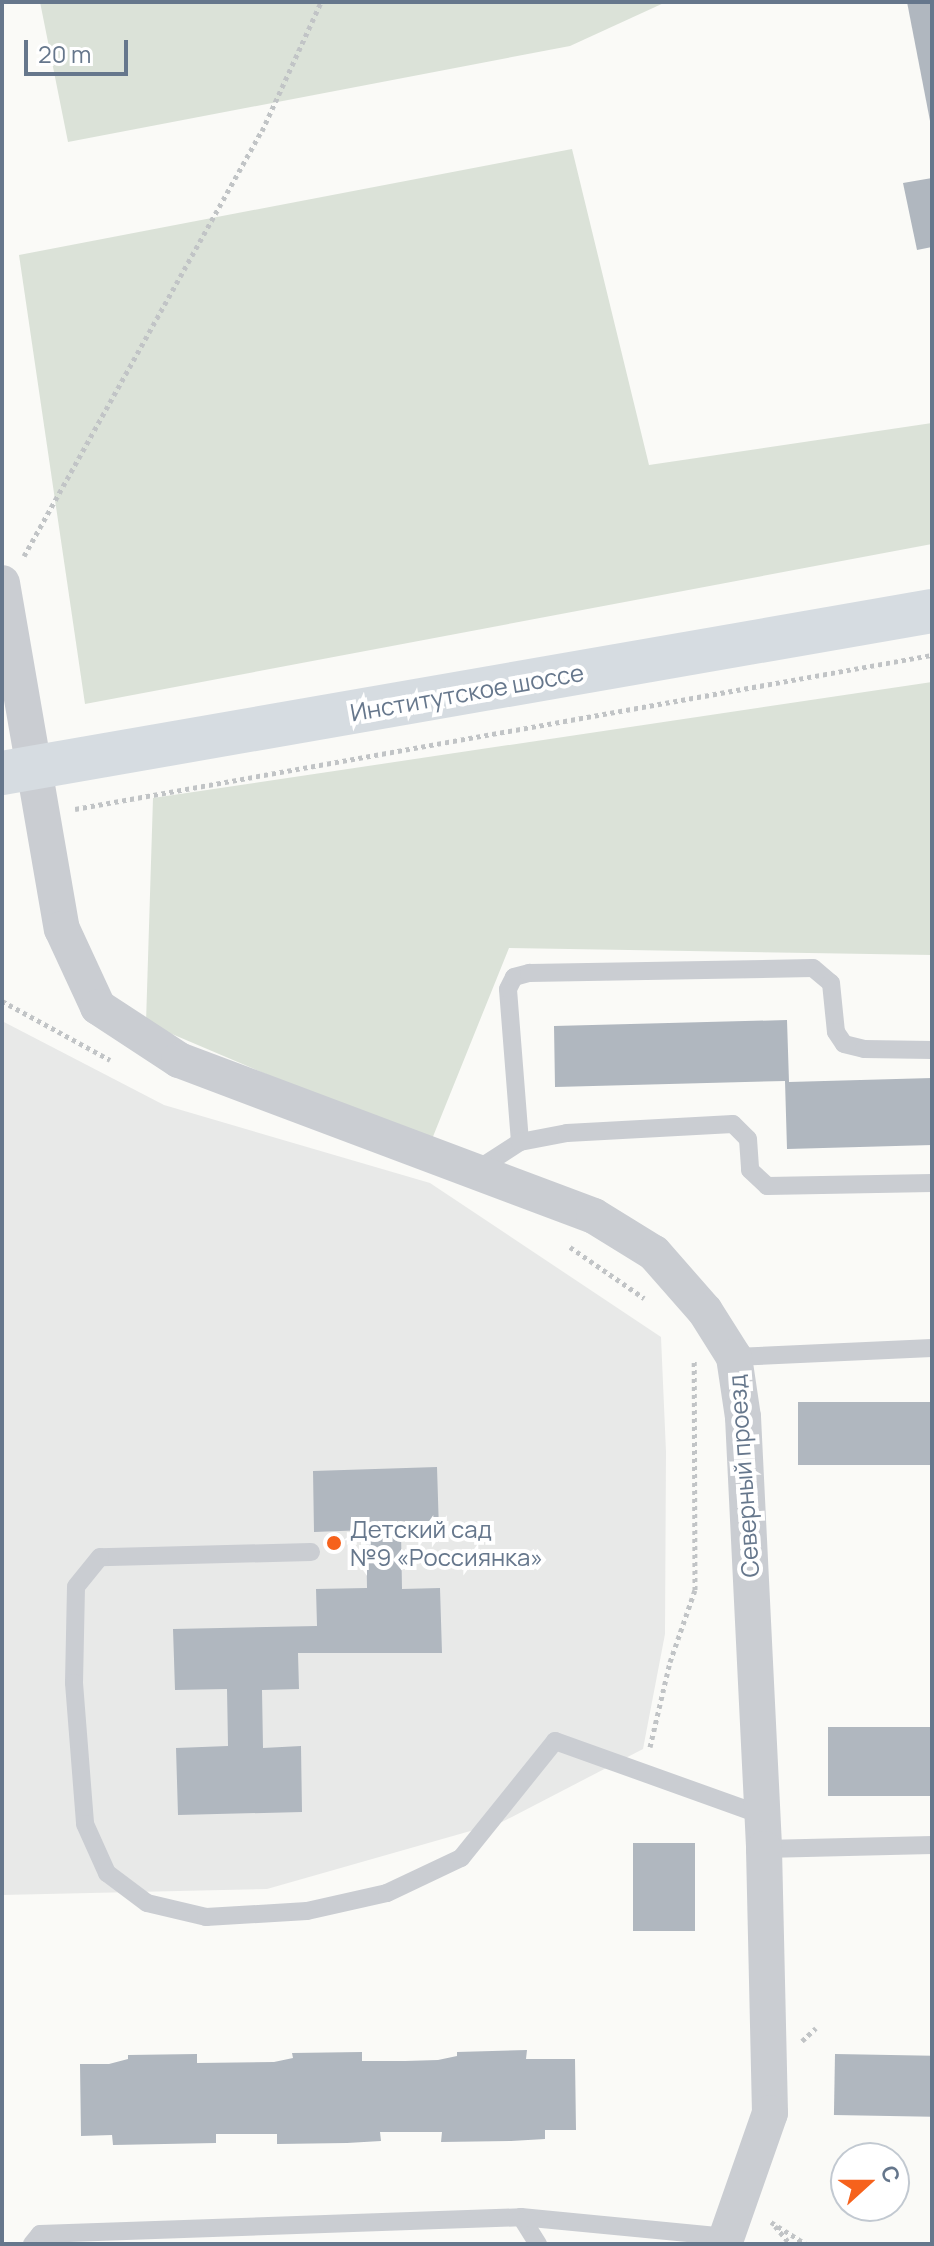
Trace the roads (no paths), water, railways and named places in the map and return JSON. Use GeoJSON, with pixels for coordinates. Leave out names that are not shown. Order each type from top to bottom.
{"type":"FeatureCollection","features":[{"type":"Feature","properties":{"kind":"street","name":"Северный проезд"},"geometry":{"type":"LineString","coordinates":[[3,587],[19,770],[43,814],[62,929],[98,1007],[179,1060],[594,1216],[654,1253],[705,1311],[734,1357],[743,1417],[763,1832],[770,2113],[725,2241]]}},
{"type":"Feature","properties":{"kind":"street","name":"Институтское шоссе"},"geometry":{"type":"LineString","coordinates":[[19,770],[932,611]]}},
{"type":"Feature","properties":{"kind":"lane"},"geometry":{"type":"LineString","coordinates":[[520,1142],[508,989],[514,977],[529,973],[813,968],[831,983],[836,1032],[844,1044],[864,1049],[932,1050]]}},
{"type":"Feature","properties":{"kind":"lane"},"geometry":{"type":"LineString","coordinates":[[473,1172],[520,1142],[567,1133],[733,1124],[748,1139],[750,1170],[767,1186],[932,1183]]}},
{"type":"Feature","properties":{"kind":"lane"},"geometry":{"type":"LineString","coordinates":[[734,1357],[932,1348]]}},
{"type":"Feature","properties":{"kind":"lane"},"geometry":{"type":"LineString","coordinates":[[311,1552],[100,1557],[76,1587],[74,1683],[85,1824],[107,1873],[147,1903],[206,1917],[307,1911],[387,1893],[461,1858],[555,1741],[644,1774],[763,1832],[932,1845]]}},
{"type":"Feature","properties":{"kind":"lane"},"geometry":{"type":"LineString","coordinates":[[32,2244],[40,2234],[521,2217],[725,2241]]}},
{"type":"Feature","properties":{"kind":"lane"},"geometry":{"type":"LineString","coordinates":[[521,2217],[538,2244]]}},
{"type":"Feature","properties":{"kind":"place","name":"Детcкий сад №9 «Россиянка»"},"geometry":{"type":"Point","coordinates":[334,1543]}}]}
